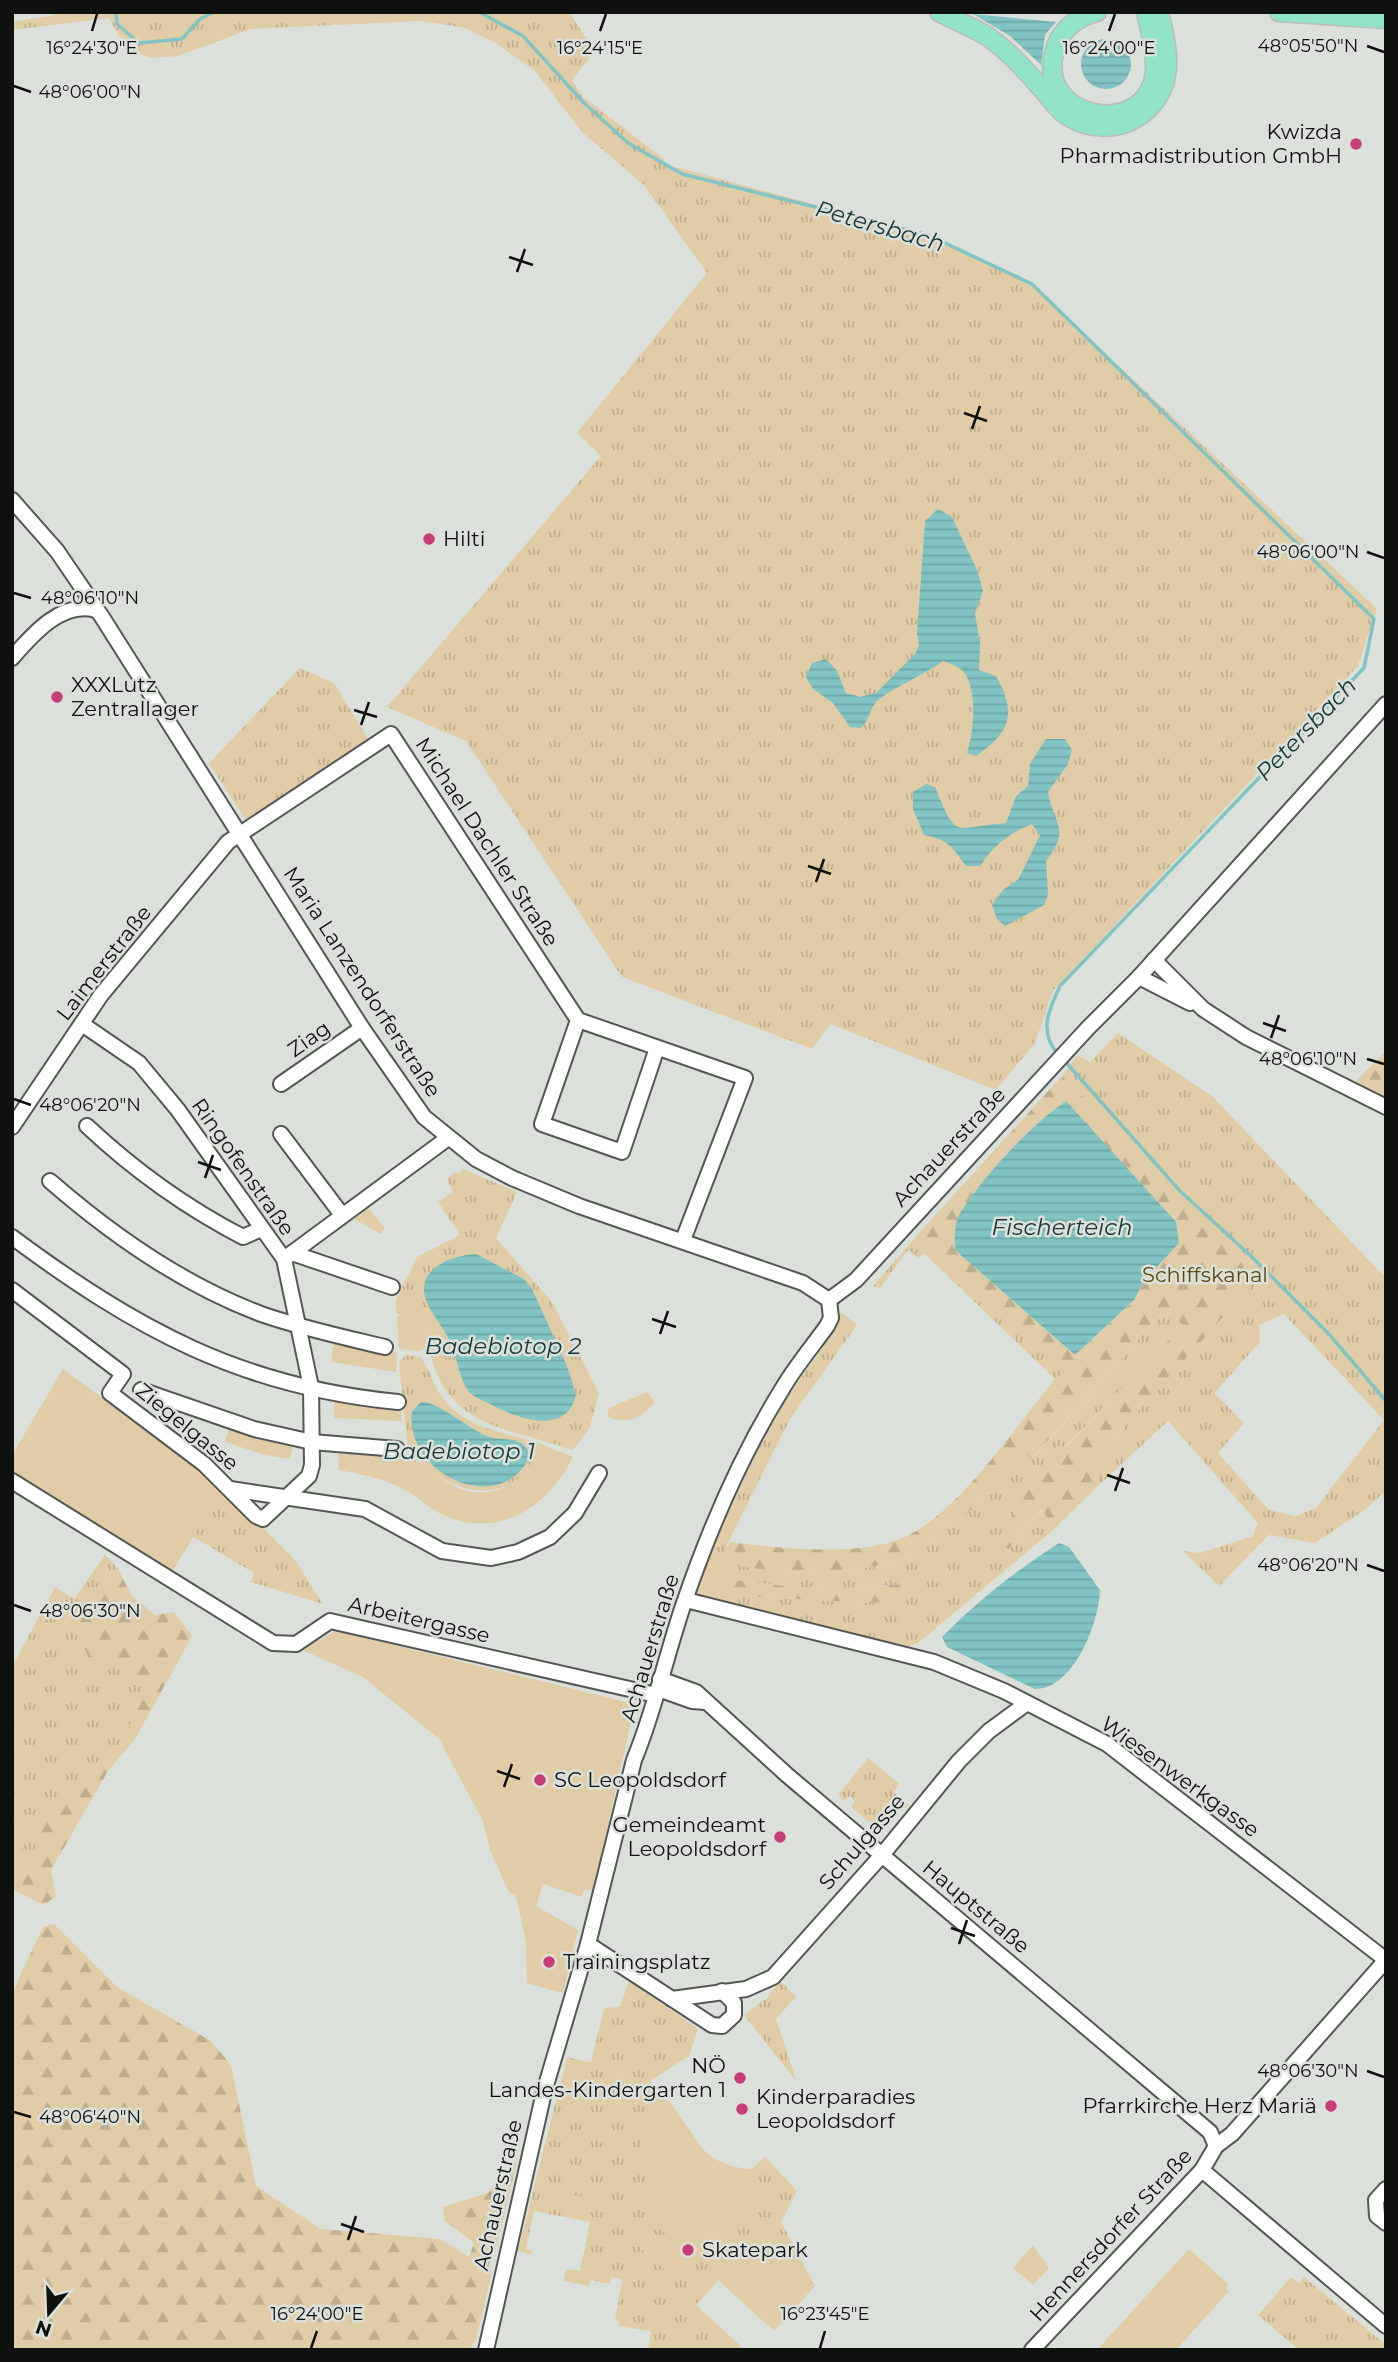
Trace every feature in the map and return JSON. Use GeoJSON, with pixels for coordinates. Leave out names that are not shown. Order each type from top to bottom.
{"type":"FeatureCollection","features":[{"type":"Feature","properties":{"kind":"main road"},"geometry":{"type":"LineString","coordinates":[[939,12],[987,36],[1024,68],[1065,115],[1083,123],[1106,128],[1131,122],[1153,104],[1163,90],[1168,58],[1159,12]]}},
{"type":"Feature","properties":{"kind":"main road"},"geometry":{"type":"LineString","coordinates":[[1097,12],[1084,15],[1059,38],[1052,69],[1057,89],[1073,107],[1092,115],[1127,111],[1145,99],[1155,73],[1153,42],[1146,12]]}},
{"type":"Feature","properties":{"kind":"main road"},"geometry":{"type":"LineString","coordinates":[[1279,12],[1386,19]]}},
{"type":"Feature","properties":{"kind":"street","name":"Maria Lanzendorferstraße"},"geometry":{"type":"LineString","coordinates":[[12,500],[57,551],[362,1028],[417,1107],[448,1138],[476,1159],[512,1178],[579,1206],[803,1283],[829,1300]]}},
{"type":"Feature","properties":{"kind":"street"},"geometry":{"type":"LineString","coordinates":[[12,658],[28,639],[52,620],[78,608],[96,610]]}},
{"type":"Feature","properties":{"kind":"street"},"geometry":{"type":"LineString","coordinates":[[1386,704],[1139,977],[1203,1009],[1245,1037],[1386,1107]]}},
{"type":"Feature","properties":{"kind":"street","name":"Michael Dachler Straße"},"geometry":{"type":"LineString","coordinates":[[240,834],[391,734],[578,1020]]}},
{"type":"Feature","properties":{"kind":"street","name":"Laimerstraße"},"geometry":{"type":"LineString","coordinates":[[12,1127],[101,995],[220,852],[240,834]]}},
{"type":"Feature","properties":{"kind":"street"},"geometry":{"type":"LineString","coordinates":[[1154,960],[1203,1009]]}},
{"type":"Feature","properties":{"kind":"street","name":"Achauerstraße"},"geometry":{"type":"LineString","coordinates":[[486,2350],[544,2092],[589,1944],[634,1760],[685,1600],[705,1546],[748,1449],[782,1388],[827,1326],[831,1318],[829,1300],[856,1280],[1139,977]]}},
{"type":"Feature","properties":{"kind":"street"},"geometry":{"type":"LineString","coordinates":[[657,1048],[622,1152],[542,1124],[578,1020],[745,1078],[683,1240]]}},
{"type":"Feature","properties":{"kind":"street","name":"Ringofenstraße"},"geometry":{"type":"LineString","coordinates":[[82,1024],[139,1063],[178,1110],[261,1229],[288,1256],[311,1387],[313,1442],[309,1476],[262,1519]]}},
{"type":"Feature","properties":{"kind":"street","name":"Ziag"},"geometry":{"type":"LineString","coordinates":[[281,1084],[362,1028]]}},
{"type":"Feature","properties":{"kind":"street"},"geometry":{"type":"LineString","coordinates":[[87,1126],[140,1174],[209,1219],[243,1237],[261,1229]]}},
{"type":"Feature","properties":{"kind":"street"},"geometry":{"type":"LineString","coordinates":[[281,1134],[342,1215]]}},
{"type":"Feature","properties":{"kind":"street"},"geometry":{"type":"LineString","coordinates":[[288,1256],[448,1138]]}},
{"type":"Feature","properties":{"kind":"street"},"geometry":{"type":"LineString","coordinates":[[50,1181],[103,1225],[159,1261],[247,1307],[299,1326],[385,1348]]}},
{"type":"Feature","properties":{"kind":"street"},"geometry":{"type":"LineString","coordinates":[[12,1237],[106,1304],[181,1345],[228,1365],[311,1387],[398,1402]]}},
{"type":"Feature","properties":{"kind":"street"},"geometry":{"type":"LineString","coordinates":[[288,1256],[392,1287]]}},
{"type":"Feature","properties":{"kind":"street","name":"Ziegelgasse"},"geometry":{"type":"LineString","coordinates":[[12,1290],[123,1374],[110,1392],[204,1464],[262,1519]]}},
{"type":"Feature","properties":{"kind":"street"},"geometry":{"type":"LineString","coordinates":[[141,1391],[228,1422],[313,1442],[397,1449]]}},
{"type":"Feature","properties":{"kind":"street"},"geometry":{"type":"LineString","coordinates":[[230,1489],[283,1499],[340,1503],[365,1509],[442,1551],[491,1558],[518,1552],[550,1538],[575,1513],[599,1473]]}},
{"type":"Feature","properties":{"kind":"street","name":"Arbeitergasse"},"geometry":{"type":"LineString","coordinates":[[12,1481],[273,1643],[284,1646],[296,1644],[330,1621],[658,1688]]}},
{"type":"Feature","properties":{"kind":"street","name":"Wiesenwerkgasse"},"geometry":{"type":"LineString","coordinates":[[685,1600],[934,1662],[972,1676],[1107,1744],[1386,1960]]}},
{"type":"Feature","properties":{"kind":"street","name":"Hauptstraße"},"geometry":{"type":"LineString","coordinates":[[658,1688],[692,1702],[706,1702],[787,1775],[1210,2133],[1216,2146]]}},
{"type":"Feature","properties":{"kind":"street","name":"Schulgasse"},"geometry":{"type":"LineString","coordinates":[[672,1999],[760,1986],[773,1977],[882,1854],[958,1760],[989,1731],[1027,1703]]}},
{"type":"Feature","properties":{"kind":"street"},"geometry":{"type":"LineString","coordinates":[[589,1944],[701,2020],[717,2026],[731,2020],[734,2003],[722,1991]]}},
{"type":"Feature","properties":{"kind":"street","name":"Hennersdorfer Straße"},"geometry":{"type":"LineString","coordinates":[[1032,2350],[1202,2170],[1216,2146],[1232,2134],[1386,1960]]}},
{"type":"Feature","properties":{"kind":"street"},"geometry":{"type":"LineString","coordinates":[[701,2020],[700,2008],[705,1996]]}},
{"type":"Feature","properties":{"kind":"street"},"geometry":{"type":"LineString","coordinates":[[1202,2170],[1386,2326]]}},
{"type":"Feature","properties":{"kind":"street"},"geometry":{"type":"LineString","coordinates":[[1386,2189],[1376,2200],[1377,2216],[1386,2223]]}},
{"type":"Feature","properties":{"kind":"green space"},"geometry":{"type":"Polygon","coordinates":[[[73,12],[569,12],[595,51],[572,80],[583,97],[664,159],[664,164],[922,233],[1032,284],[1377,609],[1358,666],[1053,991],[1035,1043],[996,1090],[831,1024],[812,1049],[622,977],[466,741],[387,707],[601,456],[577,433],[707,273],[644,185],[582,132],[534,70],[494,42],[462,27],[420,21],[251,29],[178,56],[150,58],[124,46],[109,18],[12,30],[12,22],[73,12]]]}},
{"type":"Feature","properties":{"kind":"green space"},"geometry":{"type":"Polygon","coordinates":[[[300,668],[334,683],[368,739],[246,820],[209,763],[300,668]]]}},
{"type":"Feature","properties":{"kind":"green space"},"geometry":{"type":"Polygon","coordinates":[[[1118,1033],[1213,1097],[1386,1278],[1386,1491],[1363,1511],[1315,1543],[1269,1535],[1219,1586],[1183,1551],[1200,1553],[1253,1536],[1258,1523],[1168,1421],[1099,1485],[1095,1464],[1254,1264],[1062,1076],[1077,1055],[1090,1062],[1118,1033]],[[1284,1314],[1259,1325],[1260,1342],[1214,1393],[1244,1423],[1218,1453],[1269,1510],[1295,1516],[1316,1508],[1384,1420],[1284,1314]]]}},
{"type":"Feature","properties":{"kind":"green space"},"geometry":{"type":"Polygon","coordinates":[[[1386,1051],[1386,1100],[1356,1081],[1386,1051]]]}},
{"type":"Feature","properties":{"kind":"green space","name":"Schiffskanal"},"geometry":{"type":"Polygon","coordinates":[[[1062,1076],[1254,1264],[1249,1288],[1129,1421],[1095,1464],[1099,1485],[1052,1531],[1043,1508],[1009,1549],[999,1546],[1023,1496],[1044,1473],[1045,1460],[1056,1446],[1067,1446],[1183,1325],[1170,1313],[1160,1315],[1032,1458],[1021,1453],[963,1519],[939,1524],[929,1543],[910,1555],[885,1564],[827,1572],[767,1570],[719,1559],[730,1542],[791,1548],[856,1548],[895,1541],[917,1531],[961,1494],[1003,1446],[1055,1379],[1068,1369],[919,1233],[1062,1076]],[[1066,1101],[1022,1138],[979,1186],[956,1225],[955,1250],[1075,1355],[1134,1300],[1144,1281],[1179,1243],[1066,1101]]]}},
{"type":"Feature","properties":{"kind":"green space"},"geometry":{"type":"Polygon","coordinates":[[[463,1169],[517,1192],[496,1238],[552,1302],[599,1393],[590,1427],[573,1450],[503,1429],[465,1410],[450,1396],[438,1376],[429,1349],[425,1348],[430,1329],[411,1313],[410,1317],[396,1313],[396,1300],[417,1257],[460,1235],[438,1202],[453,1192],[447,1179],[455,1172],[459,1174],[463,1169]]]}},
{"type":"Feature","properties":{"kind":"green space"},"geometry":{"type":"Polygon","coordinates":[[[368,1208],[385,1228],[381,1234],[354,1219],[368,1208]]]}},
{"type":"Feature","properties":{"kind":"green space"},"geometry":{"type":"Polygon","coordinates":[[[919,1233],[1069,1369],[1055,1379],[925,1254],[919,1258],[908,1250],[880,1288],[873,1286],[919,1233]]]}},
{"type":"Feature","properties":{"kind":"green space"},"geometry":{"type":"Polygon","coordinates":[[[841,1312],[857,1325],[790,1419],[720,1559],[767,1570],[827,1572],[858,1569],[910,1555],[929,1543],[939,1524],[963,1519],[1021,1453],[1033,1458],[1160,1315],[1170,1313],[1184,1325],[1066,1446],[1056,1446],[1044,1473],[1023,1496],[1009,1549],[1044,1508],[1052,1531],[918,1643],[905,1648],[699,1596],[697,1591],[726,1518],[760,1447],[792,1391],[841,1312]],[[709,1575],[708,1594],[871,1603],[910,1598],[908,1583],[835,1591],[747,1582],[709,1575]]]}},
{"type":"Feature","properties":{"kind":"green space"},"geometry":{"type":"Polygon","coordinates":[[[411,1313],[422,1316],[430,1329],[425,1348],[419,1351],[399,1349],[397,1318],[400,1314],[410,1317],[411,1313]]]}},
{"type":"Feature","properties":{"kind":"green space"},"geometry":{"type":"Polygon","coordinates":[[[333,1341],[397,1353],[396,1372],[332,1362],[333,1341]]]}},
{"type":"Feature","properties":{"kind":"green space","name":"Badebiotop 1"},"geometry":{"type":"Polygon","coordinates":[[[406,1355],[421,1357],[442,1397],[462,1416],[487,1428],[541,1444],[525,1473],[500,1488],[470,1489],[439,1476],[423,1464],[416,1454],[408,1451],[399,1362],[406,1355]]]}},
{"type":"Feature","properties":{"kind":"green space"},"geometry":{"type":"Polygon","coordinates":[[[63,1369],[223,1488],[172,1572],[12,1472],[12,1455],[63,1369]]]}},
{"type":"Feature","properties":{"kind":"green space"},"geometry":{"type":"Polygon","coordinates":[[[647,1392],[655,1402],[639,1416],[628,1420],[607,1417],[609,1408],[647,1392]]]}},
{"type":"Feature","properties":{"kind":"green space"},"geometry":{"type":"Polygon","coordinates":[[[334,1397],[402,1406],[401,1421],[334,1418],[334,1397]]]}},
{"type":"Feature","properties":{"kind":"green space"},"geometry":{"type":"Polygon","coordinates":[[[229,1428],[293,1444],[290,1459],[265,1455],[225,1442],[229,1428]]]}},
{"type":"Feature","properties":{"kind":"green space"},"geometry":{"type":"Polygon","coordinates":[[[541,1444],[573,1457],[562,1475],[550,1491],[519,1514],[482,1524],[441,1514],[389,1482],[338,1470],[339,1450],[393,1453],[417,1460],[461,1489],[487,1492],[521,1477],[541,1444]]]}},
{"type":"Feature","properties":{"kind":"green space"},"geometry":{"type":"Polygon","coordinates":[[[223,1488],[295,1560],[323,1604],[251,1582],[254,1573],[192,1536],[223,1488]]]}},
{"type":"Feature","properties":{"kind":"green space"},"geometry":{"type":"Polygon","coordinates":[[[105,1555],[118,1569],[95,1590],[90,1657],[125,1662],[148,1687],[108,1771],[32,1877],[12,1816],[12,1667],[55,1587],[74,1599],[105,1555]]]}},
{"type":"Feature","properties":{"kind":"green space"},"geometry":{"type":"Polygon","coordinates":[[[118,1569],[132,1596],[155,1615],[174,1612],[192,1636],[135,1739],[108,1771],[147,1688],[125,1662],[90,1658],[75,1632],[95,1590],[118,1569]]]}},
{"type":"Feature","properties":{"kind":"green space"},"geometry":{"type":"Polygon","coordinates":[[[709,1574],[747,1582],[835,1591],[909,1583],[911,1598],[871,1603],[707,1594],[709,1574]]]}},
{"type":"Feature","properties":{"kind":"green space","name":"SC Leopoldsdorf"},"geometry":{"type":"Polygon","coordinates":[[[336,1631],[635,1704],[593,1891],[584,1889],[582,1897],[543,1884],[536,1906],[578,1930],[563,1993],[527,1983],[526,1942],[516,1896],[509,1892],[490,1850],[483,1821],[439,1739],[363,1677],[302,1650],[336,1631]]]}},
{"type":"Feature","properties":{"kind":"green space"},"geometry":{"type":"Polygon","coordinates":[[[868,1758],[900,1784],[893,1792],[909,1805],[906,1809],[900,1804],[879,1830],[851,1807],[855,1801],[849,1796],[845,1801],[838,1795],[868,1758]]]}},
{"type":"Feature","properties":{"kind":"green space"},"geometry":{"type":"Polygon","coordinates":[[[93,1765],[108,1771],[51,1870],[56,1897],[43,1905],[12,1889],[12,1816],[32,1875],[42,1829],[93,1765]]]}},
{"type":"Feature","properties":{"kind":"green space"},"geometry":{"type":"Polygon","coordinates":[[[54,1924],[117,1987],[211,2041],[231,2065],[256,2186],[321,2229],[440,2239],[469,2257],[474,2243],[445,2221],[443,2207],[488,2193],[518,2158],[495,2253],[491,2256],[488,2269],[492,2272],[476,2340],[469,2350],[12,2350],[12,1993],[43,1927],[54,1924]]]}},
{"type":"Feature","properties":{"kind":"green space"},"geometry":{"type":"Polygon","coordinates":[[[629,1981],[698,2029],[689,2056],[650,2081],[693,2138],[717,2160],[732,2166],[752,2169],[765,2157],[797,2191],[781,2222],[815,2286],[758,2236],[696,2305],[745,2350],[648,2350],[651,2331],[619,2326],[619,2321],[615,2320],[622,2280],[612,2277],[610,2284],[591,2280],[589,2286],[564,2281],[566,2269],[580,2271],[590,2222],[534,2211],[526,2249],[533,2251],[530,2255],[518,2251],[567,2057],[591,2063],[604,2008],[620,2007],[629,1981]]]}},
{"type":"Feature","properties":{"kind":"green space"},"geometry":{"type":"Polygon","coordinates":[[[780,1981],[796,1997],[776,2019],[797,2082],[744,2015],[767,1998],[780,1981]]]}},
{"type":"Feature","properties":{"kind":"green space"},"geometry":{"type":"Polygon","coordinates":[[[668,2099],[708,2157],[761,2194],[726,2237],[696,2213],[675,2240],[656,2227],[654,2202],[636,2204],[648,2171],[638,2160],[651,2103],[668,2099]]]}},
{"type":"Feature","properties":{"kind":"green space"},"geometry":{"type":"Polygon","coordinates":[[[555,2191],[602,2201],[601,2209],[553,2199],[555,2191]]]}},
{"type":"Feature","properties":{"kind":"green space","name":"Skatepark"},"geometry":{"type":"Polygon","coordinates":[[[697,2217],[718,2236],[679,2281],[658,2264],[667,2252],[657,2263],[626,2235],[640,2220],[671,2248],[697,2217]]]}},
{"type":"Feature","properties":{"kind":"green space"},"geometry":{"type":"Polygon","coordinates":[[[758,2235],[815,2286],[774,2331],[718,2280],[758,2235]]]}},
{"type":"Feature","properties":{"kind":"green space"},"geometry":{"type":"Polygon","coordinates":[[[1033,2245],[1049,2268],[1033,2285],[1013,2268],[1033,2245]]]}},
{"type":"Feature","properties":{"kind":"green space"},"geometry":{"type":"Polygon","coordinates":[[[1189,2249],[1228,2284],[1226,2288],[1229,2291],[1176,2350],[1097,2350],[1189,2249]]]}},
{"type":"Feature","properties":{"kind":"green space"},"geometry":{"type":"Polygon","coordinates":[[[1291,2277],[1299,2283],[1304,2277],[1386,2345],[1386,2350],[1299,2350],[1258,2315],[1291,2277]]]}},
{"type":"Feature","properties":{"kind":"water"},"geometry":{"type":"Polygon","coordinates":[[[973,14],[1056,22],[1045,35],[1041,65],[1010,36],[973,14]]]}},
{"type":"Feature","properties":{"kind":"water"},"geometry":{"type":"Polygon","coordinates":[[[1106,39],[1123,47],[1131,64],[1123,81],[1106,89],[1089,81],[1081,64],[1089,47],[1106,39]]]}},
{"type":"Feature","properties":{"kind":"water"},"geometry":{"type":"Polygon","coordinates":[[[938,509],[952,517],[977,570],[983,591],[975,613],[980,644],[979,670],[996,676],[1007,701],[1007,721],[1003,730],[997,739],[976,756],[967,753],[973,714],[972,693],[964,672],[953,665],[943,661],[884,696],[874,704],[861,728],[850,727],[833,703],[813,689],[806,677],[812,663],[826,659],[837,671],[846,693],[860,697],[876,693],[915,654],[919,645],[917,633],[925,521],[938,509]]]}},
{"type":"Feature","properties":{"kind":"water"},"geometry":{"type":"Polygon","coordinates":[[[1046,739],[1065,739],[1072,750],[1068,764],[1048,792],[1059,834],[1054,850],[1046,861],[1048,895],[1044,905],[1005,926],[997,919],[992,905],[1003,890],[1018,880],[1040,835],[1032,824],[1002,841],[980,866],[966,866],[949,845],[924,835],[913,809],[913,792],[926,784],[935,787],[948,816],[953,824],[959,827],[1006,823],[1016,796],[1028,786],[1030,764],[1046,739]]]}},
{"type":"Feature","properties":{"kind":"water","name":"Fischerteich"},"geometry":{"type":"Polygon","coordinates":[[[1066,1101],[1176,1222],[1179,1243],[1144,1281],[1134,1300],[1075,1355],[955,1250],[958,1217],[967,1203],[1022,1138],[1066,1101]]]}},
{"type":"Feature","properties":{"kind":"water","name":"Badebiotop 2"},"geometry":{"type":"Polygon","coordinates":[[[476,1254],[524,1279],[532,1289],[567,1366],[576,1394],[571,1407],[563,1415],[553,1420],[528,1419],[474,1396],[465,1386],[453,1348],[426,1300],[424,1289],[426,1280],[438,1266],[457,1257],[476,1254]]]}},
{"type":"Feature","properties":{"kind":"water","name":"Badebiotop 1"},"geometry":{"type":"Polygon","coordinates":[[[421,1402],[436,1406],[490,1437],[519,1442],[524,1445],[530,1457],[515,1475],[497,1485],[476,1486],[456,1480],[437,1469],[423,1453],[413,1433],[412,1411],[421,1402]]]}},
{"type":"Feature","properties":{"kind":"water"},"geometry":{"type":"Polygon","coordinates":[[[1059,1543],[1069,1547],[1100,1590],[1095,1619],[1082,1652],[1061,1678],[1049,1686],[1035,1689],[947,1647],[942,1637],[969,1611],[1013,1575],[1059,1543]]]}},
{"type":"Feature","properties":{"kind":"waterway","name":"Petersbach"},"geometry":{"type":"LineString","coordinates":[[116,12],[117,24],[139,43],[182,39],[200,19],[214,12]]}},
{"type":"Feature","properties":{"kind":"waterway","name":"Petersbach"},"geometry":{"type":"LineString","coordinates":[[479,12],[523,36],[584,103],[628,143],[682,174],[928,235],[1032,284],[1374,619],[1364,668],[1060,986],[1047,1020],[1048,1037],[1058,1054]]}},
{"type":"Feature","properties":{"kind":"waterway","name":"Petersbach"},"geometry":{"type":"LineString","coordinates":[[1063,1059],[1180,1191],[1253,1258],[1328,1333],[1386,1401]]}},
{"type":"Feature","properties":{"kind":"place","name":"Kwizda Pharmadistribution GmbH"},"geometry":{"type":"Point","coordinates":[1356,144]}},
{"type":"Feature","properties":{"kind":"place","name":"Hilti"},"geometry":{"type":"Point","coordinates":[429,539]}},
{"type":"Feature","properties":{"kind":"place","name":"XXXLutz Zentrallager"},"geometry":{"type":"Point","coordinates":[57,697]}},
{"type":"Feature","properties":{"kind":"place","name":"SC Leopoldsdorf"},"geometry":{"type":"Point","coordinates":[540,1780]}},
{"type":"Feature","properties":{"kind":"place","name":"Gemeindeamt Leopoldsdorf"},"geometry":{"type":"Point","coordinates":[780,1837]}},
{"type":"Feature","properties":{"kind":"place","name":"Trainingsplatz"},"geometry":{"type":"Point","coordinates":[549,1962]}},
{"type":"Feature","properties":{"kind":"place","name":"NÖ Landes-Kindergarten 1"},"geometry":{"type":"Point","coordinates":[740,2078]}},
{"type":"Feature","properties":{"kind":"place","name":"Pfarrkirche Herz Mariä"},"geometry":{"type":"Point","coordinates":[1331,2106]}},
{"type":"Feature","properties":{"kind":"place","name":"Kinderparadies Leopoldsdorf"},"geometry":{"type":"Point","coordinates":[742,2109]}},
{"type":"Feature","properties":{"kind":"place","name":"Skatepark"},"geometry":{"type":"Point","coordinates":[688,2250]}}]}
